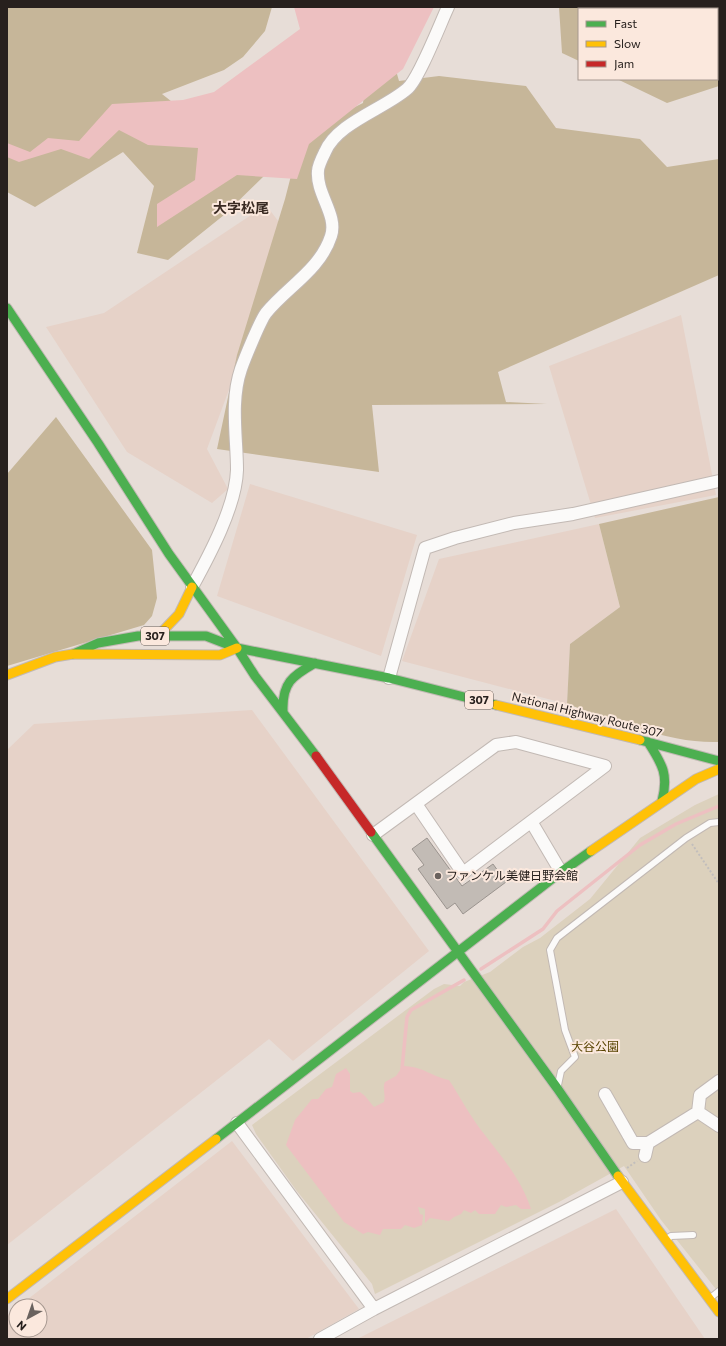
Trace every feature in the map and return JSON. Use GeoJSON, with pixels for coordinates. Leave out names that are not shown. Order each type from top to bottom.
{"type":"FeatureCollection","features":[{"type":"Feature","properties":{"kind":"main road"},"geometry":{"type":"LineString","coordinates":[[7,308],[98,443],[169,554],[237,648],[255,676],[283,711],[557,1088],[622,1182],[719,1312]]}},
{"type":"Feature","properties":{"kind":"main road"},"geometry":{"type":"LineString","coordinates":[[158,636],[171,625],[182,611],[192,587]]}},
{"type":"Feature","properties":{"kind":"main road","name":"National Highway Route 307"},"geometry":{"type":"LineString","coordinates":[[73,654],[98,643],[138,636],[206,636],[237,648],[389,678],[719,761]]}},
{"type":"Feature","properties":{"kind":"main road","name":"National Highway Route 307"},"geometry":{"type":"LineString","coordinates":[[7,675],[55,657],[73,654],[220,655],[237,648]]}},
{"type":"Feature","properties":{"kind":"main road"},"geometry":{"type":"LineString","coordinates":[[283,711],[284,688],[290,679],[315,664]]}},
{"type":"Feature","properties":{"kind":"main road"},"geometry":{"type":"LineString","coordinates":[[648,742],[666,772],[667,786],[662,801]]}},
{"type":"Feature","properties":{"kind":"main road"},"geometry":{"type":"LineString","coordinates":[[7,1299],[238,1123],[561,872],[662,801],[696,779],[719,769]]}},
{"type":"Feature","properties":{"kind":"street"},"geometry":{"type":"LineString","coordinates":[[192,587],[214,544],[231,498],[237,472],[236,393],[241,370],[265,314],[323,255],[331,237],[334,225],[321,192],[318,171],[326,150],[339,134],[409,88],[419,71],[448,7]]}},
{"type":"Feature","properties":{"kind":"street"},"geometry":{"type":"LineString","coordinates":[[389,678],[425,548],[455,538],[514,523],[573,514],[719,481]]}},
{"type":"Feature","properties":{"kind":"street"},"geometry":{"type":"LineString","coordinates":[[373,835],[496,745],[516,742],[605,766],[532,823],[463,873],[416,804]]}},
{"type":"Feature","properties":{"kind":"street"},"geometry":{"type":"LineString","coordinates":[[532,823],[561,872]]}},
{"type":"Feature","properties":{"kind":"street"},"geometry":{"type":"LineString","coordinates":[[698,1112],[700,1095],[719,1081]]}},
{"type":"Feature","properties":{"kind":"street"},"geometry":{"type":"LineString","coordinates":[[605,1094],[633,1143],[648,1144],[698,1112]]}},
{"type":"Feature","properties":{"kind":"street"},"geometry":{"type":"LineString","coordinates":[[698,1112],[719,1126]]}},
{"type":"Feature","properties":{"kind":"street"},"geometry":{"type":"LineString","coordinates":[[238,1123],[374,1309]]}},
{"type":"Feature","properties":{"kind":"street"},"geometry":{"type":"LineString","coordinates":[[645,1156],[648,1144]]}},
{"type":"Feature","properties":{"kind":"street"},"geometry":{"type":"LineString","coordinates":[[320,1339],[374,1309],[622,1182]]}},
{"type":"Feature","properties":{"kind":"lane"},"geometry":{"type":"LineString","coordinates":[[557,1088],[561,1071],[576,1057],[565,1030],[550,950],[557,938],[688,836],[710,823],[719,822]]}},
{"type":"Feature","properties":{"kind":"lane"},"geometry":{"type":"LineString","coordinates":[[666,1240],[671,1236],[693,1235]]}},
{"type":"Feature","properties":{"kind":"lane"},"geometry":{"type":"LineString","coordinates":[[709,1299],[719,1291]]}},
{"type":"Feature","properties":{"kind":"path"},"geometry":{"type":"LineString","coordinates":[[688,836],[694,849],[719,884]]}},
{"type":"Feature","properties":{"kind":"shaded area"},"geometry":{"type":"Polygon","coordinates":[[[7,7],[272,7],[265,31],[243,57],[224,70],[162,94],[265,175],[224,215],[168,260],[137,253],[154,186],[123,152],[35,207],[7,192],[7,7]]]}},
{"type":"Feature","properties":{"kind":"shaded area"},"geometry":{"type":"Polygon","coordinates":[[[294,7],[434,7],[403,69],[309,144],[297,179],[237,175],[157,227],[157,204],[195,180],[198,148],[148,145],[119,130],[89,159],[61,149],[19,162],[7,157],[7,143],[30,152],[48,138],[79,141],[112,104],[183,100],[214,92],[300,29],[294,7]]]}},
{"type":"Feature","properties":{"kind":"shaded area"},"geometry":{"type":"Polygon","coordinates":[[[559,7],[649,7],[578,8],[578,61],[562,53],[559,7]]]}},
{"type":"Feature","properties":{"kind":"shaded area"},"geometry":{"type":"Polygon","coordinates":[[[389,46],[399,81],[439,76],[526,86],[556,128],[640,139],[667,167],[719,159],[719,275],[498,372],[506,402],[547,404],[372,405],[379,472],[217,449],[237,355],[285,199],[302,133],[363,103],[368,59],[389,46]]]}},
{"type":"Feature","properties":{"kind":"shaded area"},"geometry":{"type":"Polygon","coordinates":[[[718,58],[719,86],[667,103],[619,80],[718,80],[718,58]]]}},
{"type":"Feature","properties":{"kind":"shaded area"},"geometry":{"type":"Polygon","coordinates":[[[266,205],[319,275],[257,314],[207,449],[228,489],[212,503],[127,452],[46,327],[104,313],[266,205]]]}},
{"type":"Feature","properties":{"kind":"shaded area"},"geometry":{"type":"Polygon","coordinates":[[[681,315],[716,495],[595,518],[549,366],[681,315]]]}},
{"type":"Feature","properties":{"kind":"shaded area"},"geometry":{"type":"Polygon","coordinates":[[[56,417],[152,550],[157,598],[152,616],[144,625],[7,666],[7,474],[56,417]]]}},
{"type":"Feature","properties":{"kind":"shaded area"},"geometry":{"type":"Polygon","coordinates":[[[250,484],[417,535],[381,656],[217,596],[250,484]]]}},
{"type":"Feature","properties":{"kind":"shaded area"},"geometry":{"type":"Polygon","coordinates":[[[719,497],[719,742],[700,742],[642,730],[567,704],[570,644],[620,607],[599,524],[719,497]]]}},
{"type":"Feature","properties":{"kind":"shaded area"},"geometry":{"type":"Polygon","coordinates":[[[599,524],[620,607],[570,644],[567,704],[402,661],[439,559],[599,524]]]}},
{"type":"Feature","properties":{"kind":"shaded area"},"geometry":{"type":"Polygon","coordinates":[[[252,710],[429,951],[293,1061],[269,1039],[7,1245],[7,750],[34,724],[252,710]]]}},
{"type":"Feature","properties":{"kind":"shaded area"},"geometry":{"type":"Polygon","coordinates":[[[403,1066],[417,1068],[449,1080],[477,1124],[516,1177],[531,1209],[521,1209],[516,1205],[506,1207],[501,1205],[495,1214],[479,1214],[475,1210],[471,1213],[464,1210],[461,1214],[449,1221],[430,1218],[425,1223],[425,1209],[418,1207],[420,1214],[423,1215],[422,1225],[414,1228],[405,1225],[401,1229],[383,1229],[380,1235],[368,1232],[363,1234],[344,1222],[286,1145],[295,1120],[312,1099],[318,1099],[326,1089],[332,1087],[336,1074],[346,1068],[350,1074],[350,1091],[353,1093],[360,1092],[374,1107],[384,1102],[385,1082],[396,1076],[403,1066]]]}},
{"type":"Feature","properties":{"kind":"shaded area"},"geometry":{"type":"Polygon","coordinates":[[[232,1141],[359,1309],[306,1339],[7,1339],[8,1314],[8,1338],[48,1338],[48,1298],[29,1298],[232,1141]]]}},
{"type":"Feature","properties":{"kind":"shaded area"},"geometry":{"type":"Polygon","coordinates":[[[616,1209],[705,1339],[357,1339],[616,1209]]]}},
{"type":"Feature","properties":{"kind":"green space","name":"大谷公園"},"geometry":{"type":"Polygon","coordinates":[[[719,794],[719,1293],[661,1220],[624,1166],[559,1202],[375,1294],[372,1284],[296,1190],[256,1134],[252,1125],[434,989],[444,984],[460,986],[464,982],[490,972],[523,947],[540,938],[590,899],[640,838],[695,805],[719,794]]]}},
{"type":"Feature","properties":{"kind":"building","name":"ファンケル美健日野会館"},"geometry":{"type":"Polygon","coordinates":[[[427,838],[462,886],[493,864],[506,882],[463,914],[455,903],[447,909],[418,869],[424,865],[412,849],[427,838]]]}},
{"type":"Feature","properties":{"kind":"waterway"},"geometry":{"type":"LineString","coordinates":[[481,969],[543,929],[557,911],[640,845],[676,824],[719,806]]}},
{"type":"Feature","properties":{"kind":"waterway"},"geometry":{"type":"LineString","coordinates":[[402,1069],[407,1017],[411,1010],[464,980]]}},
{"type":"Feature","properties":{"kind":"traffic: fast"},"geometry":{"type":"LineString","coordinates":[[7,308],[98,443],[169,554],[237,648],[255,676],[316,756]]}},
{"type":"Feature","properties":{"kind":"traffic: fast"},"geometry":{"type":"LineString","coordinates":[[73,654],[98,643],[138,636],[206,636],[237,648],[389,678],[496,705]]}},
{"type":"Feature","properties":{"kind":"traffic: fast"},"geometry":{"type":"LineString","coordinates":[[283,711],[284,694],[290,681],[300,672],[315,663]]}},
{"type":"Feature","properties":{"kind":"traffic: fast"},"geometry":{"type":"LineString","coordinates":[[640,740],[719,761]]}},
{"type":"Feature","properties":{"kind":"traffic: fast"},"geometry":{"type":"LineString","coordinates":[[648,742],[663,770],[665,783],[662,801]]}},
{"type":"Feature","properties":{"kind":"traffic: fast"},"geometry":{"type":"LineString","coordinates":[[371,832],[557,1088],[618,1176]]}},
{"type":"Feature","properties":{"kind":"traffic: fast"},"geometry":{"type":"LineString","coordinates":[[216,1139],[561,872],[591,851]]}},
{"type":"Feature","properties":{"kind":"traffic: slow"},"geometry":{"type":"LineString","coordinates":[[158,636],[179,614],[192,587]]}},
{"type":"Feature","properties":{"kind":"traffic: slow"},"geometry":{"type":"LineString","coordinates":[[7,675],[55,657],[73,654],[220,655],[237,648]]}},
{"type":"Feature","properties":{"kind":"traffic: slow"},"geometry":{"type":"LineString","coordinates":[[496,705],[640,740]]}},
{"type":"Feature","properties":{"kind":"traffic: slow"},"geometry":{"type":"LineString","coordinates":[[591,851],[696,779],[719,769]]}},
{"type":"Feature","properties":{"kind":"traffic: slow"},"geometry":{"type":"LineString","coordinates":[[7,1299],[216,1139]]}},
{"type":"Feature","properties":{"kind":"traffic: slow"},"geometry":{"type":"LineString","coordinates":[[618,1176],[719,1312]]}},
{"type":"Feature","properties":{"kind":"traffic: jam"},"geometry":{"type":"LineString","coordinates":[[316,756],[371,832]]}},
{"type":"Feature","properties":{"kind":"place","name":"ファンケル美健日野会館"},"geometry":{"type":"Point","coordinates":[438,876]}},
{"type":"Feature","properties":{"kind":"district","name":"大字松尾"},"geometry":{"type":"Point","coordinates":[241,208]}}]}
